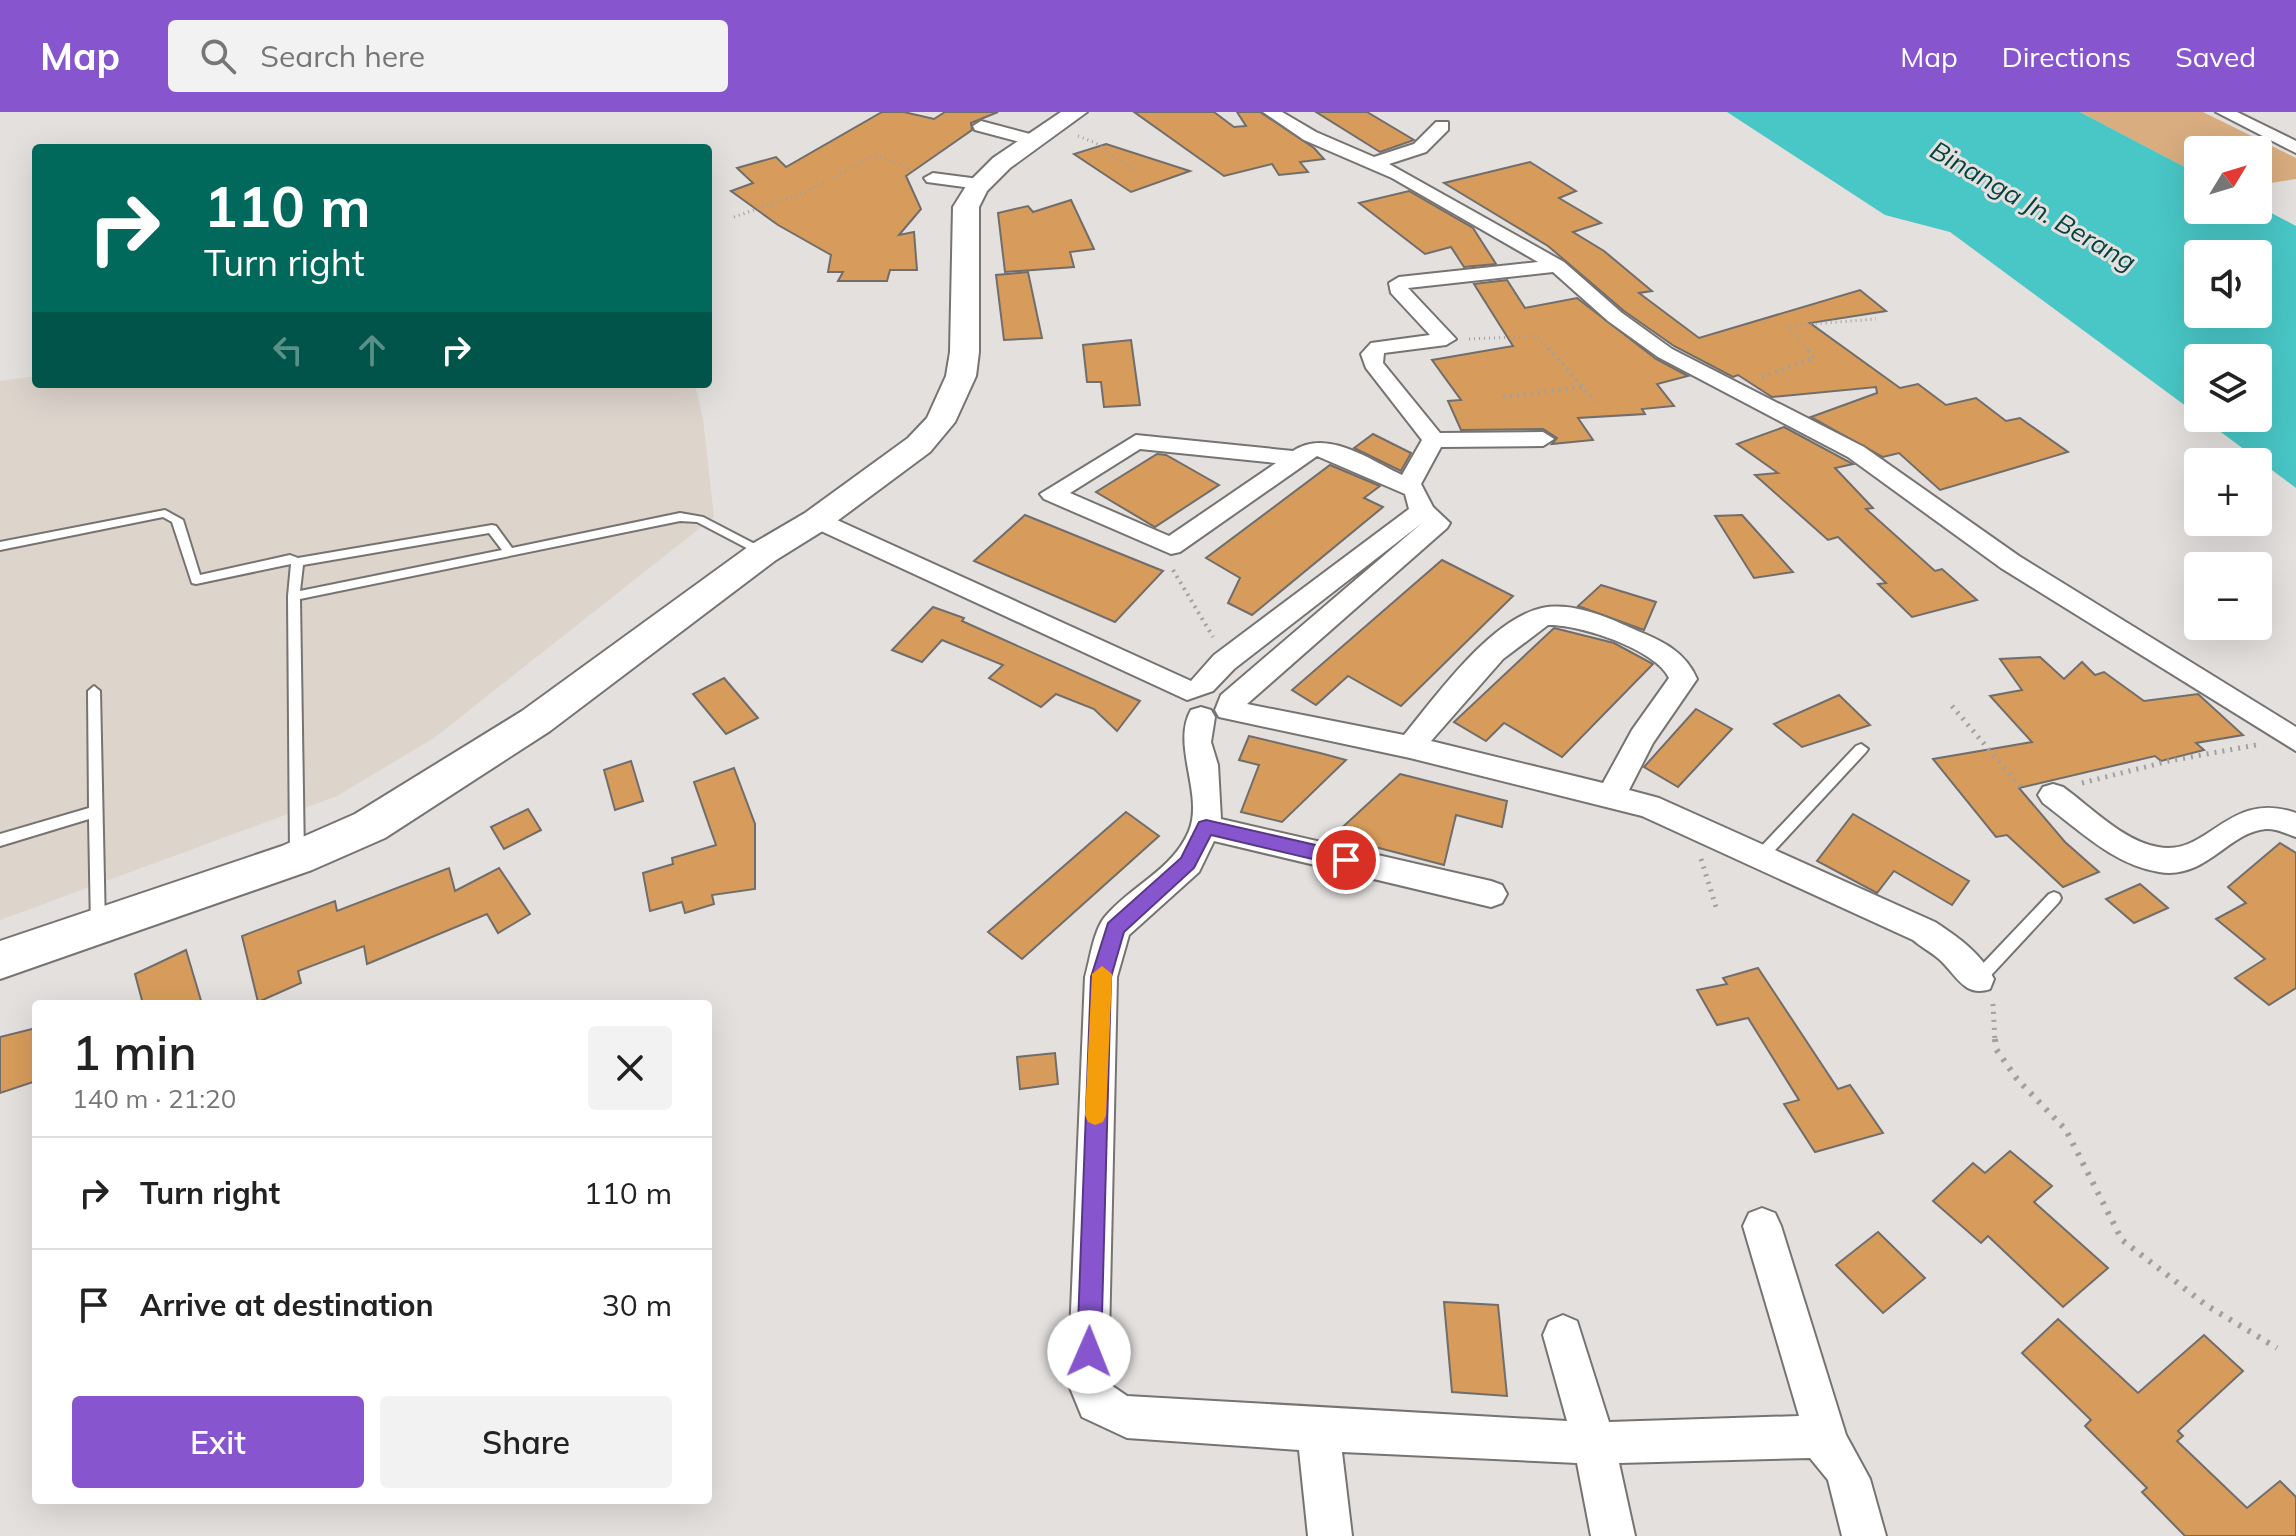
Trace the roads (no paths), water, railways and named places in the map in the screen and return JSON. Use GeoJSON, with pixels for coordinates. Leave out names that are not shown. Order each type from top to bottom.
{"type":"FeatureCollection","features":[{"type":"Feature","properties":{"kind":"main road"},"geometry":{"type":"LineString","coordinates":[[0,960],[97,913],[297,858],[370,826],[536,721],[764,552],[817,520],[932,433],[957,397],[965,369],[964,210],[968,183],[1052,124]]}},
{"type":"Feature","properties":{"kind":"street"},"geometry":{"type":"LineString","coordinates":[[1271,112],[1310,136],[1373,163],[1511,237],[1557,266],[1615,317],[1665,353],[1856,452],[2010,562],[2295,741]]}},
{"type":"Feature","properties":{"kind":"street"},"geometry":{"type":"LineString","coordinates":[[2224,112],[2296,148]]}},
{"type":"Feature","properties":{"kind":"street"},"geometry":{"type":"LineString","coordinates":[[981,126],[1052,124]]}},
{"type":"Feature","properties":{"kind":"street"},"geometry":{"type":"LineString","coordinates":[[1373,163],[1420,148],[1442,126]]}},
{"type":"Feature","properties":{"kind":"street"},"geometry":{"type":"LineString","coordinates":[[2276,138],[2296,136]]}},
{"type":"Feature","properties":{"kind":"street"},"geometry":{"type":"LineString","coordinates":[[933,178],[968,183]]}},
{"type":"Feature","properties":{"kind":"street"},"geometry":{"type":"LineString","coordinates":[[1434,440],[1373,364],[1371,354],[1378,347],[1446,339],[1398,289],[1399,283],[1557,266]]}},
{"type":"Feature","properties":{"kind":"street"},"geometry":{"type":"LineString","coordinates":[[1434,440],[1543,439]]}},
{"type":"Feature","properties":{"kind":"street"},"geometry":{"type":"LineString","coordinates":[[1408,485],[1434,440]]}},
{"type":"Feature","properties":{"kind":"street"},"geometry":{"type":"LineString","coordinates":[[1210,701],[1438,523],[1422,511],[1418,494],[1408,485],[1325,448],[1313,448],[1294,458],[1171,546],[1052,494],[1136,442],[1294,458]]}},
{"type":"Feature","properties":{"kind":"street"},"geometry":{"type":"LineString","coordinates":[[1422,511],[1224,662],[1197,742],[1206,789],[1206,827],[1188,863],[1115,928],[1101,977],[1088,1383],[1091,1399],[1099,1407],[1127,1417],[1318,1430],[1594,1443],[1813,1437],[1828,1443],[1840,1456],[1864,1536]]}},
{"type":"Feature","properties":{"kind":"street"},"geometry":{"type":"LineString","coordinates":[[817,520],[1210,701],[1649,806],[1924,931],[1951,950],[1978,979]]}},
{"type":"Feature","properties":{"kind":"street"},"geometry":{"type":"LineString","coordinates":[[1410,747],[1461,686],[1524,624],[1546,616],[1587,621],[1607,627],[1673,661],[1683,679],[1642,737],[1611,795]]}},
{"type":"Feature","properties":{"kind":"street"},"geometry":{"type":"LineString","coordinates":[[2053,795],[2110,836],[2146,857],[2163,861],[2202,850],[2257,819],[2270,817],[2296,825]]}},
{"type":"Feature","properties":{"kind":"street"},"geometry":{"type":"LineString","coordinates":[[1206,827],[1491,894]]}},
{"type":"Feature","properties":{"kind":"street"},"geometry":{"type":"LineString","coordinates":[[1762,1226],[1828,1443]]}},
{"type":"Feature","properties":{"kind":"street"},"geometry":{"type":"LineString","coordinates":[[1563,1335],[1594,1443],[1613,1536]]}},
{"type":"Feature","properties":{"kind":"street"},"geometry":{"type":"LineString","coordinates":[[1318,1430],[1330,1536]]}},
{"type":"Feature","properties":{"kind":"lane"},"geometry":{"type":"LineString","coordinates":[[0,546],[165,513],[177,520],[196,580],[274,561],[297,562],[492,529],[510,553]]}},
{"type":"Feature","properties":{"kind":"lane"},"geometry":{"type":"LineString","coordinates":[[294,596],[691,517],[764,552]]}},
{"type":"Feature","properties":{"kind":"lane"},"geometry":{"type":"LineString","coordinates":[[297,562],[294,596],[297,858]]}},
{"type":"Feature","properties":{"kind":"lane"},"geometry":{"type":"LineString","coordinates":[[94,691],[97,913]]}},
{"type":"Feature","properties":{"kind":"lane"},"geometry":{"type":"LineString","coordinates":[[1760,857],[1861,749]]}},
{"type":"Feature","properties":{"kind":"lane"},"geometry":{"type":"LineString","coordinates":[[0,840],[95,812]]}},
{"type":"Feature","properties":{"kind":"lane"},"geometry":{"type":"LineString","coordinates":[[1978,979],[2054,898]]}},
{"type":"Feature","properties":{"kind":"water","name":"Binanga Jn. Berang"},"geometry":{"type":"Polygon","coordinates":[[[1727,112],[2080,112],[2184,167],[2184,224],[2272,224],[2272,213],[2296,226],[2296,488],[2272,470],[2272,448],[2242,448],[2221,432],[2272,432],[2272,344],[2184,344],[2184,405],[1950,232],[1885,215],[1727,112]]]}}]}
